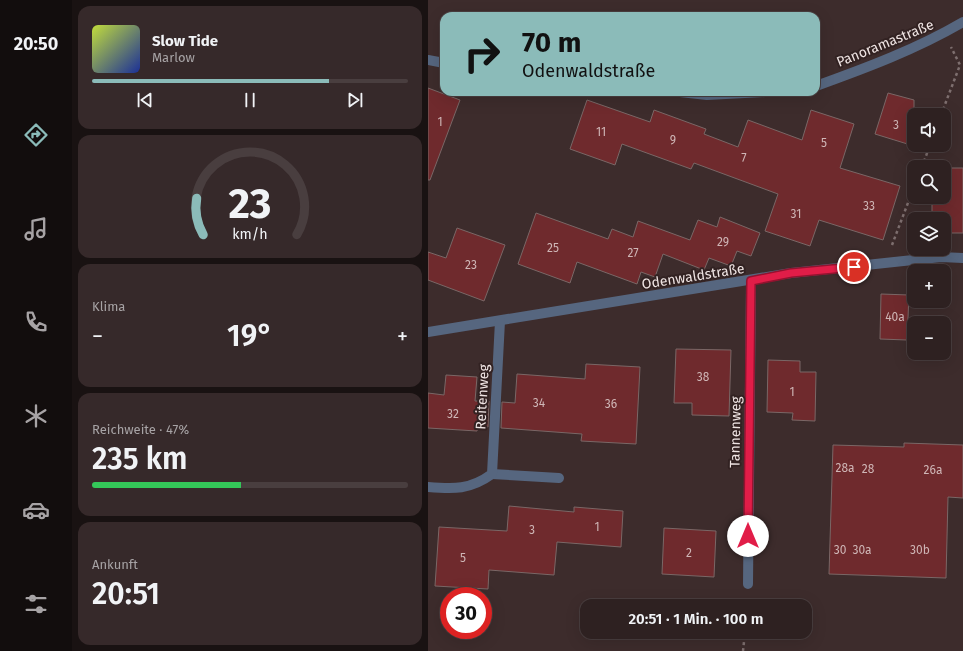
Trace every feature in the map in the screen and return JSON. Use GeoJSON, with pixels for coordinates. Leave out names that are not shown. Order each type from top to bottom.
{"type":"FeatureCollection","features":[{"type":"Feature","properties":{"kind":"street","name":"Panoramastraße"},"geometry":{"type":"LineString","coordinates":[[820,85],[886,60],[945,34],[963,22]]}},
{"type":"Feature","properties":{"kind":"street"},"geometry":{"type":"LineString","coordinates":[[428,60],[440,62]]}},
{"type":"Feature","properties":{"kind":"street","name":"Odenwaldstraße"},"geometry":{"type":"LineString","coordinates":[[428,332],[751,281],[791,273],[941,258],[963,258]]}},
{"type":"Feature","properties":{"kind":"street","name":"Tannenweg"},"geometry":{"type":"LineString","coordinates":[[748,584],[751,281]]}},
{"type":"Feature","properties":{"kind":"street","name":"Reitenweg"},"geometry":{"type":"LineString","coordinates":[[492,474],[500,320]]}},
{"type":"Feature","properties":{"kind":"street"},"geometry":{"type":"LineString","coordinates":[[428,487],[457,489],[480,483],[492,474],[559,478]]}},
{"type":"Feature","properties":{"kind":"path"},"geometry":{"type":"LineString","coordinates":[[944,108],[960,65]]}},
{"type":"Feature","properties":{"kind":"path"},"geometry":{"type":"LineString","coordinates":[[885,264],[908,204]]}},
{"type":"Feature","properties":{"kind":"path"},"geometry":{"type":"LineString","coordinates":[[743,651],[744,639]]}},
{"type":"Feature","properties":{"kind":"building"},"geometry":{"type":"Polygon","coordinates":[[[428,88],[440,92],[440,96],[449,96],[460,100],[430,180],[428,180],[428,88]]]}},
{"type":"Feature","properties":{"kind":"building"},"geometry":{"type":"Polygon","coordinates":[[[888,93],[914,100],[914,108],[907,108],[907,144],[875,134],[888,93]]]}},
{"type":"Feature","properties":{"kind":"building"},"geometry":{"type":"Polygon","coordinates":[[[587,100],[650,122],[654,110],[706,129],[704,134],[738,147],[748,120],[802,140],[811,110],[854,124],[840,168],[900,186],[883,240],[819,220],[810,246],[765,231],[778,194],[694,163],[691,169],[622,144],[615,165],[570,149],[587,100]]]}},
{"type":"Feature","properties":{"kind":"building"},"geometry":{"type":"Polygon","coordinates":[[[951,168],[963,168],[963,233],[951,233],[951,212],[932,212],[932,204],[951,204],[951,168]]]}},
{"type":"Feature","properties":{"kind":"building"},"geometry":{"type":"Polygon","coordinates":[[[536,213],[608,239],[612,229],[633,237],[638,221],[690,240],[698,220],[717,227],[720,217],[760,233],[751,256],[737,251],[731,266],[709,258],[704,270],[663,254],[655,277],[641,272],[637,284],[577,262],[570,283],[518,264],[536,213]]]}},
{"type":"Feature","properties":{"kind":"building"},"geometry":{"type":"Polygon","coordinates":[[[457,228],[505,245],[484,301],[428,280],[428,252],[446,258],[457,228]]]}},
{"type":"Feature","properties":{"kind":"building"},"geometry":{"type":"Polygon","coordinates":[[[881,294],[907,295],[907,308],[908,308],[907,340],[880,339],[881,294]]]}},
{"type":"Feature","properties":{"kind":"building"},"geometry":{"type":"Polygon","coordinates":[[[676,349],[731,350],[729,416],[692,415],[692,403],[674,403],[676,349]]]}},
{"type":"Feature","properties":{"kind":"building"},"geometry":{"type":"Polygon","coordinates":[[[768,360],[800,361],[800,372],[816,372],[815,421],[792,420],[793,413],[767,412],[768,360]]]}},
{"type":"Feature","properties":{"kind":"building"},"geometry":{"type":"Polygon","coordinates":[[[586,364],[640,367],[636,444],[581,441],[582,434],[501,428],[502,402],[515,403],[517,374],[585,379],[586,364]]]}},
{"type":"Feature","properties":{"kind":"building"},"geometry":{"type":"Polygon","coordinates":[[[446,375],[477,377],[475,401],[489,401],[488,427],[478,426],[477,431],[428,428],[428,393],[444,395],[446,375]]]}},
{"type":"Feature","properties":{"kind":"building"},"geometry":{"type":"Polygon","coordinates":[[[904,443],[963,445],[963,498],[948,497],[946,578],[829,574],[833,445],[904,447],[904,443]]]}},
{"type":"Feature","properties":{"kind":"building"},"geometry":{"type":"Polygon","coordinates":[[[509,506],[574,512],[574,507],[623,511],[621,547],[557,542],[554,575],[489,570],[488,587],[435,586],[439,527],[507,531],[509,506]]]}},
{"type":"Feature","properties":{"kind":"building"},"geometry":{"type":"Polygon","coordinates":[[[664,528],[716,531],[714,577],[662,574],[664,528]]]}},
{"type":"Feature","properties":{"kind":"route"},"geometry":{"type":"LineString","coordinates":[[748,536],[751,281],[791,273],[854,267]]}}]}
